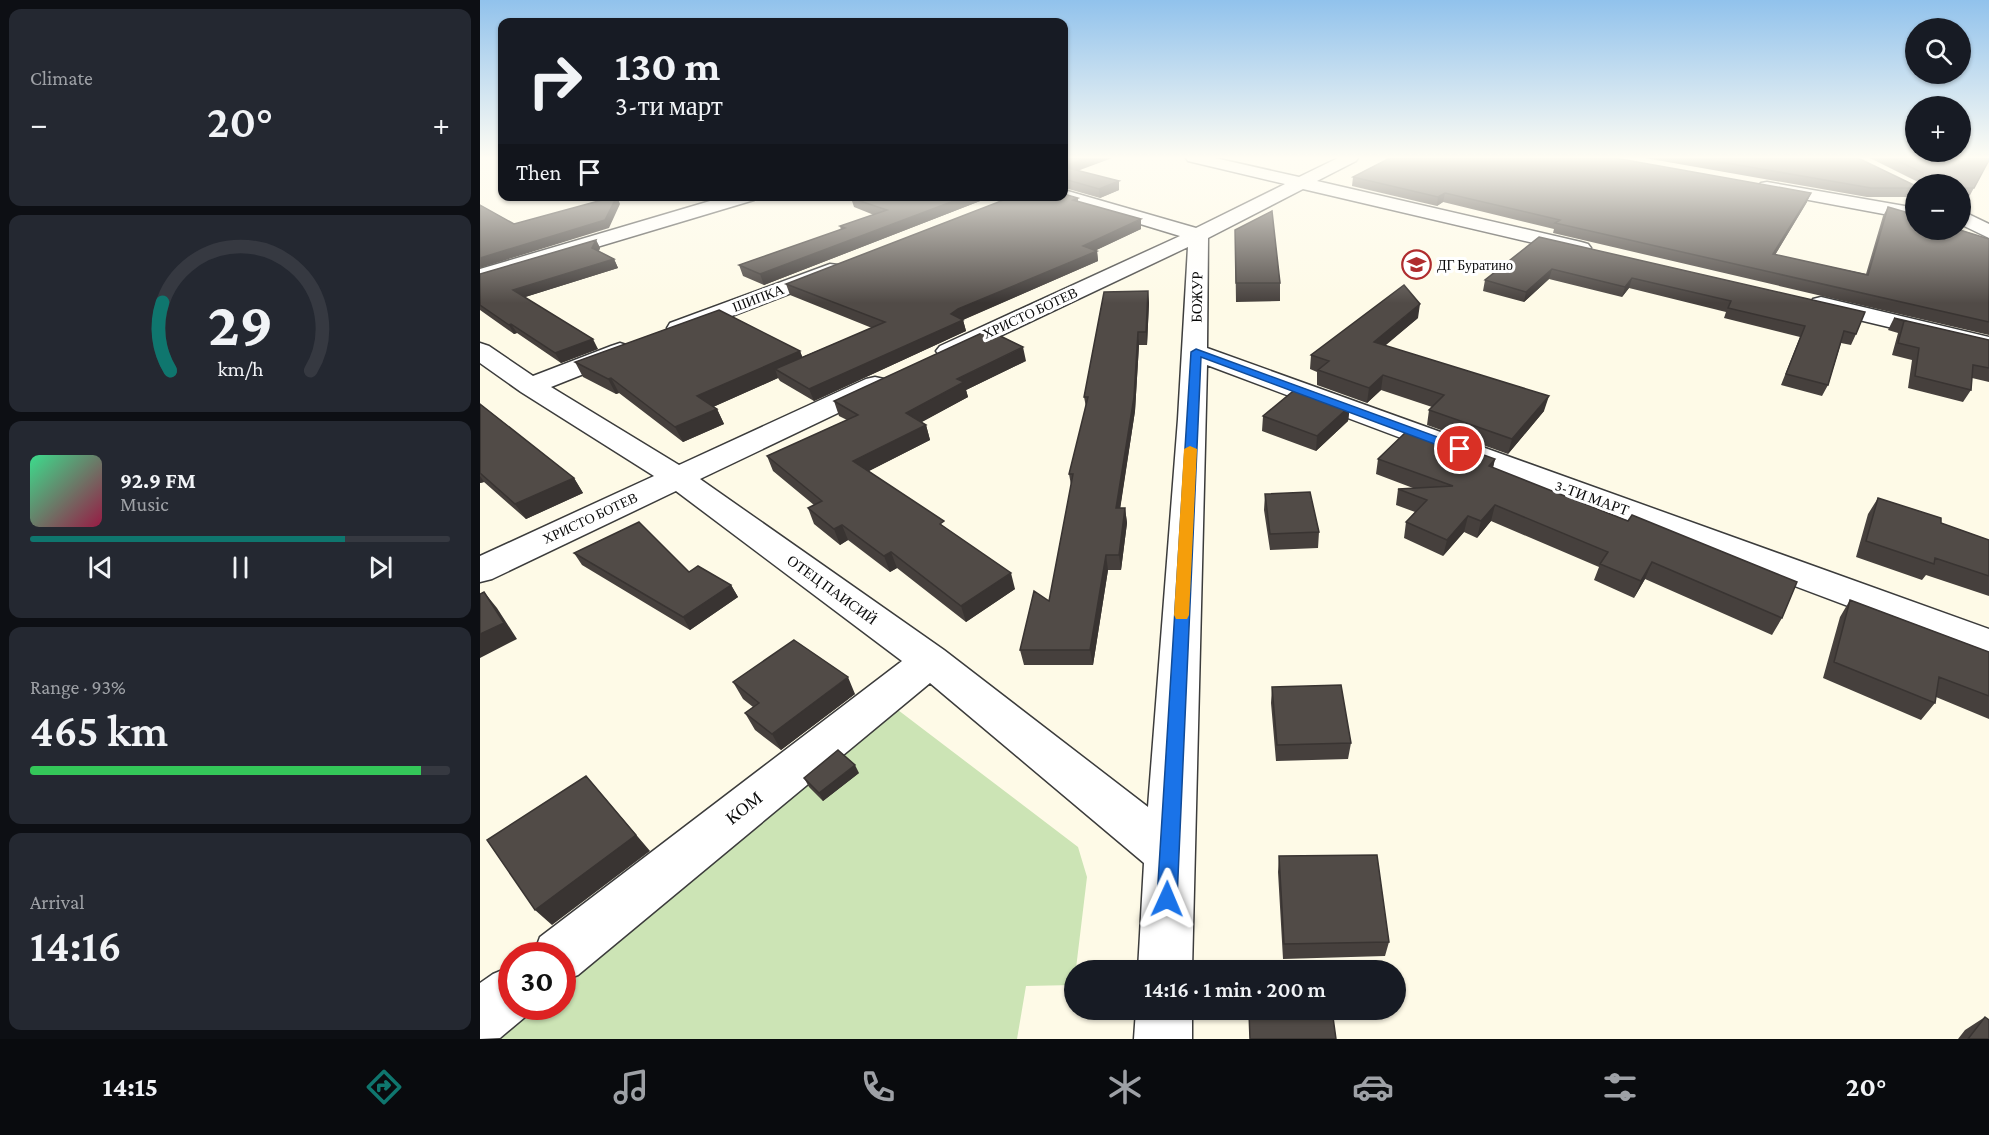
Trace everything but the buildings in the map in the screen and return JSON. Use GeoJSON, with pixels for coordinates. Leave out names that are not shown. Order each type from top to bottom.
{"type":"FeatureCollection","features":[{"type":"Feature","properties":{"kind":"street"},"geometry":{"type":"LineString","coordinates":[[480,276],[713,206]]}},
{"type":"Feature","properties":{"kind":"street"},"geometry":{"type":"LineString","coordinates":[[1102,206],[1198,235]]}},
{"type":"Feature","properties":{"kind":"street","name":"ХРИСТО БОТЕВ"},"geometry":{"type":"LineString","coordinates":[[927,361],[1255,206]]}},
{"type":"Feature","properties":{"kind":"street"},"geometry":{"type":"LineString","coordinates":[[1402,206],[1605,254]]}},
{"type":"Feature","properties":{"kind":"street"},"geometry":{"type":"LineString","coordinates":[[1875,206],[1905,212]]}},
{"type":"Feature","properties":{"kind":"street"},"geometry":{"type":"LineString","coordinates":[[1975,224],[1989,207]]}},
{"type":"Feature","properties":{"kind":"street","name":"БОЖУР"},"geometry":{"type":"LineString","coordinates":[[1165,960],[1168,852],[1196,352],[1198,235]]}},
{"type":"Feature","properties":{"kind":"street","name":"ШИПКА"},"geometry":{"type":"LineString","coordinates":[[663,334],[852,261]]}},
{"type":"Feature","properties":{"kind":"street"},"geometry":{"type":"LineString","coordinates":[[1803,300],[1989,344]]}},
{"type":"Feature","properties":{"kind":"street"},"geometry":{"type":"LineString","coordinates":[[530,386],[641,343]]}},
{"type":"Feature","properties":{"kind":"street","name":"ОТЕЦ ПАИСИЙ"},"geometry":{"type":"LineString","coordinates":[[480,351],[530,386],[677,477],[930,661],[1168,852]]}},
{"type":"Feature","properties":{"kind":"street","name":"3-ТИ МАРТ"},"geometry":{"type":"LineString","coordinates":[[1196,352],[1989,644]]}},
{"type":"Feature","properties":{"kind":"street","name":"ХРИСТО БОТЕВ"},"geometry":{"type":"LineString","coordinates":[[480,570],[894,376]]}},
{"type":"Feature","properties":{"kind":"street","name":"КОМ"},"geometry":{"type":"LineString","coordinates":[[576,942],[930,661]]}},
{"type":"Feature","properties":{"kind":"street"},"geometry":{"type":"LineString","coordinates":[[480,1018],[498,1004]]}},
{"type":"Feature","properties":{"kind":"street"},"geometry":{"type":"LineString","coordinates":[[1163,1039],[1164,1020]]}},
{"type":"Feature","properties":{"kind":"green space"},"geometry":{"type":"Polygon","coordinates":[[[873,691],[1078,847],[1087,877],[1077,960],[1064,960],[1064,985],[1026,986],[1017,1039],[480,1039],[480,1008],[498,1008],[498,1020],[576,1020],[576,944],[873,691]]]}},
{"type":"Feature","properties":{"kind":"slow traffic"},"geometry":{"type":"LineString","coordinates":[[1181,615],[1190,449]]}},
{"type":"Feature","properties":{"kind":"place","name":"ДГ Буратино"},"geometry":{"type":"Point","coordinates":[1416,265]}},
{"type":"Feature","properties":{"kind":"route"},"geometry":{"type":"LineString","coordinates":[[1167,899],[1196,352],[1460,449]]}}]}
